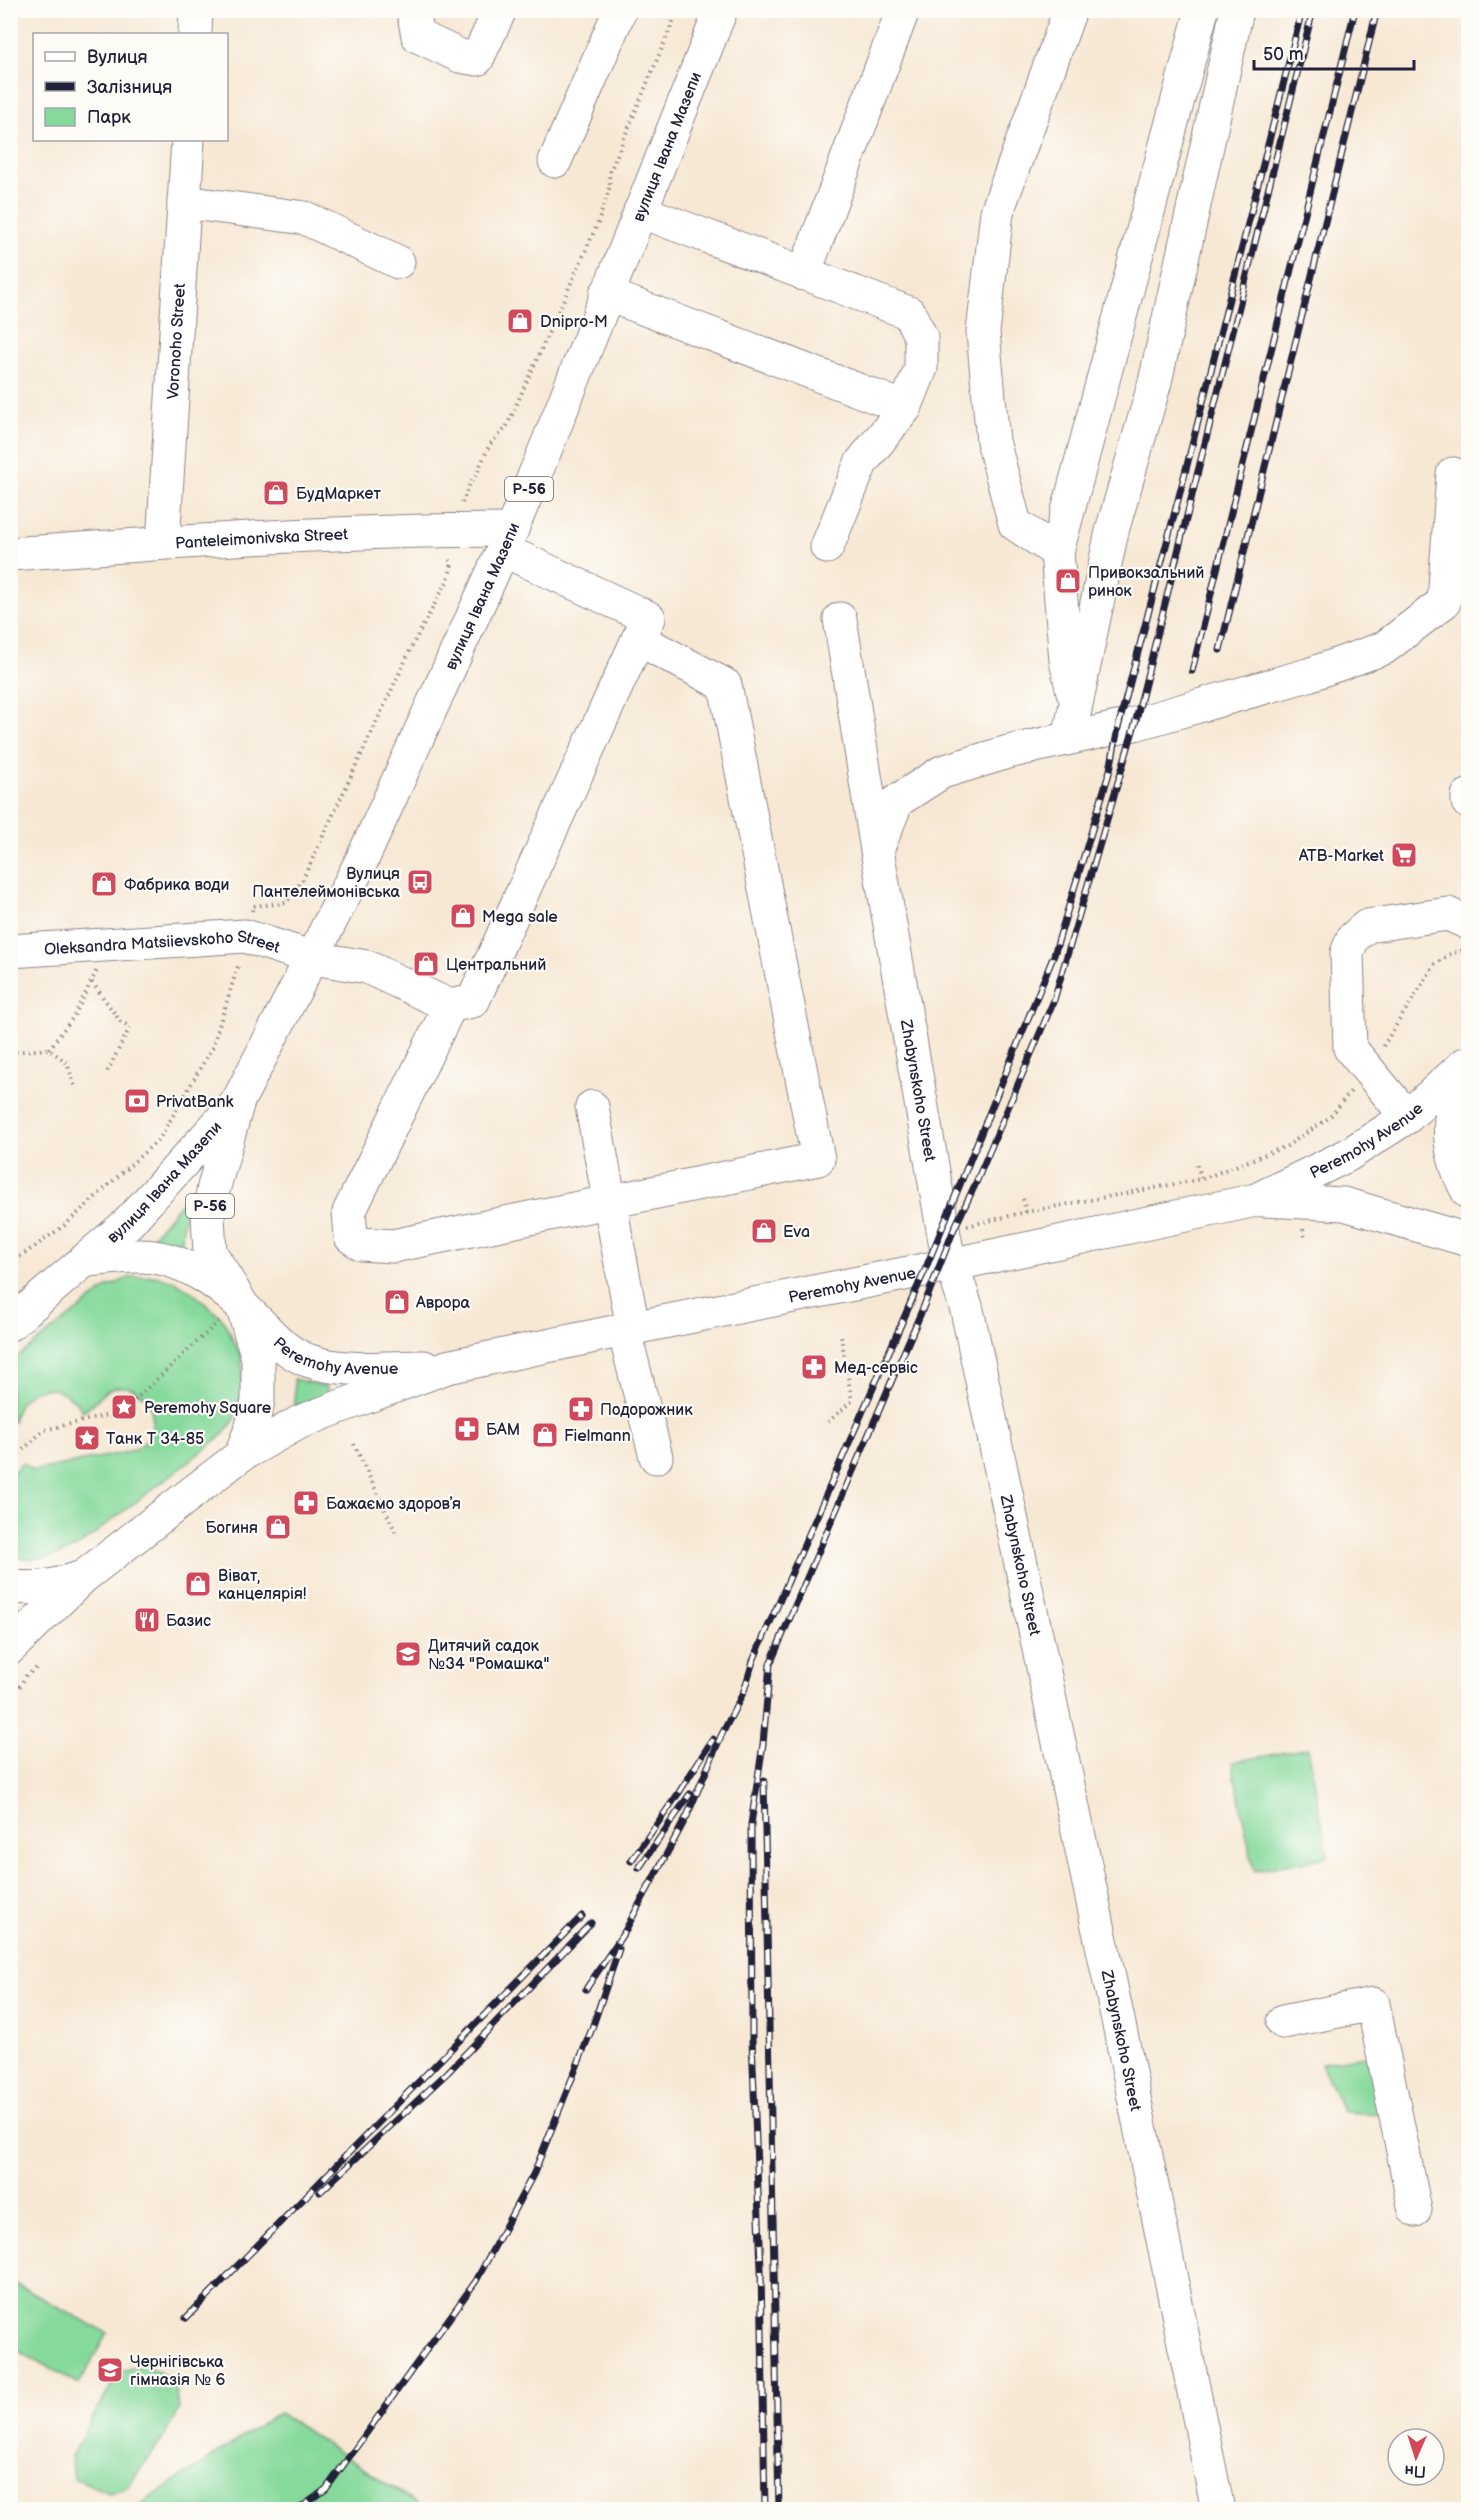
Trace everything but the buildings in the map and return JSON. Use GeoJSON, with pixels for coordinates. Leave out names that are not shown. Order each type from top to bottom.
{"type":"FeatureCollection","features":[{"type":"Feature","properties":{"kind":"main road"},"geometry":{"type":"LineString","coordinates":[[195,33],[196,10]]}},
{"type":"Feature","properties":{"kind":"main road"},"geometry":{"type":"LineString","coordinates":[[413,10],[418,36],[460,56],[477,59],[500,10]]}},
{"type":"Feature","properties":{"kind":"main road"},"geometry":{"type":"LineString","coordinates":[[555,161],[620,10]]}},
{"type":"Feature","properties":{"kind":"main road","name":"вулиця Івана Мазепи"},"geometry":{"type":"LineString","coordinates":[[232,1312],[210,1252],[208,1216],[238,1101],[361,862],[507,540],[721,10]]}},
{"type":"Feature","properties":{"kind":"main road"},"geometry":{"type":"LineString","coordinates":[[804,274],[903,10]]}},
{"type":"Feature","properties":{"kind":"main road"},"geometry":{"type":"LineString","coordinates":[[1058,552],[1016,524],[993,441],[983,332],[998,212],[1070,10]]}},
{"type":"Feature","properties":{"kind":"main road"},"geometry":{"type":"LineString","coordinates":[[1075,706],[1066,660],[1058,552],[1202,10]]}},
{"type":"Feature","properties":{"kind":"main road"},"geometry":{"type":"LineString","coordinates":[[1069,738],[1112,531],[1155,382],[1237,10]]}},
{"type":"Feature","properties":{"kind":"main road","name":"Voronoho Street"},"geometry":{"type":"LineString","coordinates":[[163,543],[188,141]]}},
{"type":"Feature","properties":{"kind":"main road"},"geometry":{"type":"LineString","coordinates":[[184,202],[305,218],[398,262]]}},
{"type":"Feature","properties":{"kind":"main road"},"geometry":{"type":"LineString","coordinates":[[640,211],[909,313],[921,337],[921,368],[905,408],[861,462],[828,547]]}},
{"type":"Feature","properties":{"kind":"main road"},"geometry":{"type":"LineString","coordinates":[[606,294],[905,408]]}},
{"type":"Feature","properties":{"kind":"main road"},"geometry":{"type":"LineString","coordinates":[[877,850],[897,801],[942,772],[1008,752],[1135,724],[1308,675],[1384,648],[1444,602],[1453,474]]}},
{"type":"Feature","properties":{"kind":"main road","name":"Panteleimonivska Street"},"geometry":{"type":"LineString","coordinates":[[10,554],[163,543],[435,530],[507,540]]}},
{"type":"Feature","properties":{"kind":"main road"},"geometry":{"type":"LineString","coordinates":[[507,540],[649,618],[638,639],[473,1001],[450,1006],[349,1212],[351,1237],[361,1244],[393,1246],[818,1159],[725,685],[638,639]]}},
{"type":"Feature","properties":{"kind":"main road","name":"Zhabynskoho Street"},"geometry":{"type":"LineString","coordinates":[[840,619],[877,850],[951,1264],[967,1310],[1124,2048],[1218,2510]]}},
{"type":"Feature","properties":{"kind":"main road"},"geometry":{"type":"LineString","coordinates":[[1468,795],[1468,802]]}},
{"type":"Feature","properties":{"kind":"main road"},"geometry":{"type":"LineString","coordinates":[[1407,1116],[1350,1048],[1347,953],[1353,938],[1367,926],[1448,914],[1468,923]]}},
{"type":"Feature","properties":{"kind":"main road","name":"Oleksandra Matsiievskoho Street"},"geometry":{"type":"LineString","coordinates":[[10,951],[245,936],[313,958],[367,967],[450,1006]]}},
{"type":"Feature","properties":{"kind":"main road"},"geometry":{"type":"LineString","coordinates":[[1467,1062],[1452,1099],[1450,1136],[1458,1172],[1468,1192]]}},
{"type":"Feature","properties":{"kind":"main road","name":"Peremohy Avenue"},"geometry":{"type":"LineString","coordinates":[[241,1455],[300,1422],[447,1367],[1256,1200],[1348,1155],[1407,1116],[1467,1062]]}},
{"type":"Feature","properties":{"kind":"main road","name":"вулиця Івана Мазепи"},"geometry":{"type":"LineString","coordinates":[[87,1260],[128,1223],[238,1101]]}},
{"type":"Feature","properties":{"kind":"main road"},"geometry":{"type":"LineString","coordinates":[[592,1107],[628,1329],[656,1457]]}},
{"type":"Feature","properties":{"kind":"main road","name":"Peremohy Avenue"},"geometry":{"type":"LineString","coordinates":[[1256,1200],[1344,1204],[1468,1240]]}},
{"type":"Feature","properties":{"kind":"main road"},"geometry":{"type":"LineString","coordinates":[[87,1260],[142,1256],[166,1259],[194,1269],[232,1312]]}},
{"type":"Feature","properties":{"kind":"main road","name":"Р-56"},"geometry":{"type":"LineString","coordinates":[[10,1324],[87,1260]]}},
{"type":"Feature","properties":{"kind":"main road","name":"Peremohy Avenue"},"geometry":{"type":"LineString","coordinates":[[232,1312],[308,1361],[337,1368],[447,1367]]}},
{"type":"Feature","properties":{"kind":"main road","name":"Р-56"},"geometry":{"type":"LineString","coordinates":[[232,1312],[258,1358],[260,1381],[252,1426],[241,1455]]}},
{"type":"Feature","properties":{"kind":"main road"},"geometry":{"type":"LineString","coordinates":[[10,1648],[82,1577],[241,1455]]}},
{"type":"Feature","properties":{"kind":"main road"},"geometry":{"type":"LineString","coordinates":[[10,1586],[24,1589],[51,1587],[82,1577]]}},
{"type":"Feature","properties":{"kind":"main road"},"geometry":{"type":"LineString","coordinates":[[1283,2022],[1372,2004],[1415,2210]]}},
{"type":"Feature","properties":{"kind":"path"},"geometry":{"type":"LineString","coordinates":[[462,504],[490,444],[506,428],[598,223],[610,186],[609,174],[678,10]]}},
{"type":"Feature","properties":{"kind":"path"},"geometry":{"type":"LineString","coordinates":[[250,920],[253,906],[286,903],[302,881],[414,642],[448,580],[452,564],[444,548]]}},
{"type":"Feature","properties":{"kind":"path"},"geometry":{"type":"LineString","coordinates":[[965,1226],[1026,1212],[1202,1179],[1287,1146],[1330,1117],[1368,1069],[1435,964],[1452,953],[1468,949]]}},
{"type":"Feature","properties":{"kind":"path"},"geometry":{"type":"LineString","coordinates":[[10,1264],[65,1225],[160,1138],[212,1048],[240,960]]}},
{"type":"Feature","properties":{"kind":"path"},"geometry":{"type":"LineString","coordinates":[[10,1052],[49,1048],[74,1016],[98,968]]}},
{"type":"Feature","properties":{"kind":"path"},"geometry":{"type":"LineString","coordinates":[[92,982],[120,1021],[130,1027],[107,1072]]}},
{"type":"Feature","properties":{"kind":"path"},"geometry":{"type":"LineString","coordinates":[[49,1048],[67,1064],[75,1088]]}},
{"type":"Feature","properties":{"kind":"path"},"geometry":{"type":"LineString","coordinates":[[1197,1165],[1202,1179]]}},
{"type":"Feature","properties":{"kind":"path"},"geometry":{"type":"LineString","coordinates":[[1023,1199],[1026,1212]]}},
{"type":"Feature","properties":{"kind":"path"},"geometry":{"type":"LineString","coordinates":[[10,1462],[44,1430],[122,1412],[232,1312]]}},
{"type":"Feature","properties":{"kind":"path"},"geometry":{"type":"LineString","coordinates":[[828,1422],[852,1401],[842,1336]]}},
{"type":"Feature","properties":{"kind":"path"},"geometry":{"type":"LineString","coordinates":[[354,1444],[397,1535]]}},
{"type":"Feature","properties":{"kind":"path"},"geometry":{"type":"LineString","coordinates":[[10,1702],[26,1676],[39,1666]]}},
{"type":"Feature","properties":{"kind":"green space"},"geometry":{"type":"Polygon","coordinates":[[[183,1200],[189,1202],[183,1223],[182,1242],[178,1244],[153,1239],[153,1236],[183,1200]]]}},
{"type":"Feature","properties":{"kind":"green space","name":"Peremohy Square"},"geometry":{"type":"Polygon","coordinates":[[[156,1276],[175,1281],[222,1318],[242,1357],[243,1393],[233,1422],[218,1439],[77,1547],[61,1554],[37,1559],[11,1555],[11,1474],[23,1462],[33,1471],[128,1452],[146,1441],[153,1421],[147,1401],[140,1393],[130,1388],[119,1387],[106,1391],[91,1406],[82,1411],[74,1400],[64,1393],[53,1389],[32,1392],[17,1409],[13,1422],[10,1421],[11,1362],[108,1287],[131,1277],[156,1276]]]}},
{"type":"Feature","properties":{"kind":"green space"},"geometry":{"type":"Polygon","coordinates":[[[294,1379],[327,1387],[328,1398],[295,1406],[294,1379]]]}},
{"type":"Feature","properties":{"kind":"green space"},"geometry":{"type":"Polygon","coordinates":[[[1308,1748],[1328,1857],[1254,1871],[1232,1762],[1308,1748]]]}},
{"type":"Feature","properties":{"kind":"green space"},"geometry":{"type":"Polygon","coordinates":[[[1371,2055],[1381,2114],[1343,2112],[1321,2063],[1371,2055]]]}},
{"type":"Feature","properties":{"kind":"green space"},"geometry":{"type":"Polygon","coordinates":[[[10,2281],[107,2333],[79,2384],[11,2347],[10,2281]]]}},
{"type":"Feature","properties":{"kind":"green space"},"geometry":{"type":"Polygon","coordinates":[[[138,2366],[151,2368],[168,2377],[175,2390],[179,2409],[163,2439],[127,2487],[109,2493],[74,2478],[71,2456],[119,2372],[138,2366]]]}},
{"type":"Feature","properties":{"kind":"green space"},"geometry":{"type":"Polygon","coordinates":[[[279,2413],[425,2509],[133,2509],[279,2413]]]}},
{"type":"Feature","properties":{"kind":"railway"},"geometry":{"type":"LineString","coordinates":[[586,1989],[625,1931],[687,1816],[721,1736],[744,1691],[753,1661],[925,1270],[1054,955],[1110,770],[1118,728],[1302,10]]}},
{"type":"Feature","properties":{"kind":"railway"},"geometry":{"type":"LineString","coordinates":[[765,2510],[761,2269],[752,2039],[751,1824],[763,1744],[770,1664],[923,1308],[954,1229],[1054,1000],[1135,724],[1313,10]]}},
{"type":"Feature","properties":{"kind":"railway"},"geometry":{"type":"LineString","coordinates":[[1192,671],[1355,10]]}},
{"type":"Feature","properties":{"kind":"railway"},"geometry":{"type":"LineString","coordinates":[[1220,650],[1377,10]]}},
{"type":"Feature","properties":{"kind":"railway"},"geometry":{"type":"LineString","coordinates":[[631,1861],[713,1739]]}},
{"type":"Feature","properties":{"kind":"railway"},"geometry":{"type":"LineString","coordinates":[[764,1781],[779,2510]]}},
{"type":"Feature","properties":{"kind":"railway"},"geometry":{"type":"LineString","coordinates":[[639,1868],[690,1794]]}},
{"type":"Feature","properties":{"kind":"railway"},"geometry":{"type":"LineString","coordinates":[[186,2318],[582,1916]]}},
{"type":"Feature","properties":{"kind":"railway"},"geometry":{"type":"LineString","coordinates":[[320,2192],[448,2072],[591,1923]]}},
{"type":"Feature","properties":{"kind":"railway"},"geometry":{"type":"LineString","coordinates":[[298,2510],[326,2489],[476,2281],[534,2173],[591,2031],[619,1949]]}},
{"type":"Feature","properties":{"kind":"place","name":"Dnipro-M"},"geometry":{"type":"Point","coordinates":[520,321]}},
{"type":"Feature","properties":{"kind":"place","name":"БудМаркет"},"geometry":{"type":"Point","coordinates":[276,493]}},
{"type":"Feature","properties":{"kind":"place","name":"Привокзальний ринок"},"geometry":{"type":"Point","coordinates":[1068,581]}},
{"type":"Feature","properties":{"kind":"place","name":"ATB-Market"},"geometry":{"type":"Point","coordinates":[1404,855]}},
{"type":"Feature","properties":{"kind":"place","name":"Вулиця Пантелеймонівська"},"geometry":{"type":"Point","coordinates":[420,882]}},
{"type":"Feature","properties":{"kind":"place","name":"Фабрика води"},"geometry":{"type":"Point","coordinates":[104,884]}},
{"type":"Feature","properties":{"kind":"place","name":"Mega sale"},"geometry":{"type":"Point","coordinates":[463,916]}},
{"type":"Feature","properties":{"kind":"place","name":"Центральний"},"geometry":{"type":"Point","coordinates":[426,964]}},
{"type":"Feature","properties":{"kind":"place","name":"PrivatBank"},"geometry":{"type":"Point","coordinates":[137,1101]}},
{"type":"Feature","properties":{"kind":"place","name":"Eva"},"geometry":{"type":"Point","coordinates":[764,1231]}},
{"type":"Feature","properties":{"kind":"place","name":"Аврора"},"geometry":{"type":"Point","coordinates":[397,1302]}},
{"type":"Feature","properties":{"kind":"place","name":"Мед-сервіс"},"geometry":{"type":"Point","coordinates":[814,1367]}},
{"type":"Feature","properties":{"kind":"place","name":"Peremohy Square"},"geometry":{"type":"Point","coordinates":[124,1407]}},
{"type":"Feature","properties":{"kind":"place","name":"Подорожник"},"geometry":{"type":"Point","coordinates":[581,1409]}},
{"type":"Feature","properties":{"kind":"place","name":"БАМ"},"geometry":{"type":"Point","coordinates":[467,1429]}},
{"type":"Feature","properties":{"kind":"place","name":"Fielmann"},"geometry":{"type":"Point","coordinates":[545,1435]}},
{"type":"Feature","properties":{"kind":"place","name":"Танк Т 34-85"},"geometry":{"type":"Point","coordinates":[87,1438]}},
{"type":"Feature","properties":{"kind":"place","name":"Бажаємо здоровʼя"},"geometry":{"type":"Point","coordinates":[306,1503]}},
{"type":"Feature","properties":{"kind":"place","name":"Богиня"},"geometry":{"type":"Point","coordinates":[278,1527]}},
{"type":"Feature","properties":{"kind":"place","name":"Віват, канцелярія!"},"geometry":{"type":"Point","coordinates":[198,1584]}},
{"type":"Feature","properties":{"kind":"place","name":"Базис"},"geometry":{"type":"Point","coordinates":[147,1620]}},
{"type":"Feature","properties":{"kind":"place","name":"Дитячий садок №34 \"Ромашка\""},"geometry":{"type":"Point","coordinates":[408,1654]}},
{"type":"Feature","properties":{"kind":"place","name":"Чернігівська гімназія № 6"},"geometry":{"type":"Point","coordinates":[110,2370]}}]}
